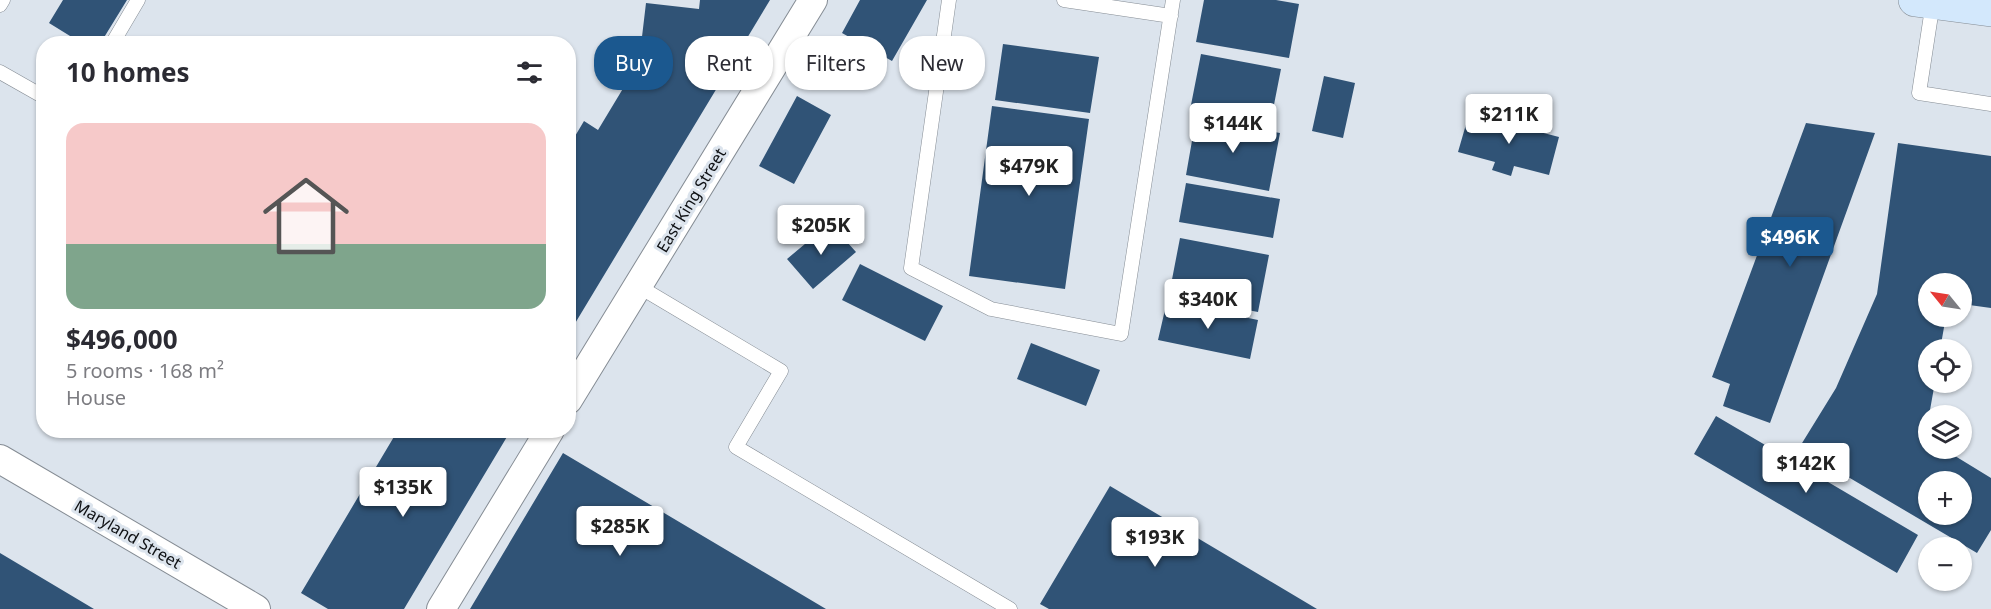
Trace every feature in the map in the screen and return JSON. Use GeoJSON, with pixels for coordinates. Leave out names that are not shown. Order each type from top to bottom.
{"type":"FeatureCollection","features":[{"type":"Feature","properties":{"kind":"main road"},"geometry":{"type":"LineString","coordinates":[[1924,1],[1991,10]]}},
{"type":"Feature","properties":{"kind":"street","name":"East King Street"},"geometry":{"type":"LineString","coordinates":[[576,387],[813,0]]}},
{"type":"Feature","properties":{"kind":"street"},"geometry":{"type":"LineString","coordinates":[[441,609],[545,438]]}},
{"type":"Feature","properties":{"kind":"street","name":"Maryland Street"},"geometry":{"type":"LineString","coordinates":[[0,459],[256,609]]}},
{"type":"Feature","properties":{"kind":"lane"},"geometry":{"type":"LineString","coordinates":[[0,5],[3,0]]}},
{"type":"Feature","properties":{"kind":"lane"},"geometry":{"type":"LineString","coordinates":[[117,36],[138,0]]}},
{"type":"Feature","properties":{"kind":"lane"},"geometry":{"type":"LineString","coordinates":[[949,0],[911,268],[991,309],[1121,334],[1173,0]]}},
{"type":"Feature","properties":{"kind":"lane"},"geometry":{"type":"LineString","coordinates":[[1064,0],[1171,16]]}},
{"type":"Feature","properties":{"kind":"lane"},"geometry":{"type":"LineString","coordinates":[[1924,1],[1919,93],[1991,104]]}},
{"type":"Feature","properties":{"kind":"lane"},"geometry":{"type":"LineString","coordinates":[[0,72],[36,92]]}},
{"type":"Feature","properties":{"kind":"lane"},"geometry":{"type":"LineString","coordinates":[[638,286],[781,371],[736,447],[1010,609]]}},
{"type":"Feature","properties":{"kind":"building"},"geometry":{"type":"Polygon","coordinates":[[[63,0],[127,0],[105,36],[70,36],[49,23],[63,0]]]}},
{"type":"Feature","properties":{"kind":"building"},"geometry":{"type":"Polygon","coordinates":[[[700,0],[770,0],[748,36],[685,36],[685,90],[716,90],[576,322],[576,134],[584,121],[598,130],[622,90],[673,90],[673,36],[642,36],[646,3],[699,9],[700,0]]]}},
{"type":"Feature","properties":{"kind":"building"},"geometry":{"type":"Polygon","coordinates":[[[860,0],[927,0],[906,36],[899,36],[899,49],[892,61],[887,58],[887,36],[847,36],[842,33],[860,0]]]}},
{"type":"Feature","properties":{"kind":"building"},"geometry":{"type":"Polygon","coordinates":[[[1204,0],[1276,0],[1299,4],[1289,58],[1196,42],[1204,0]]]}},
{"type":"Feature","properties":{"kind":"building"},"geometry":{"type":"Polygon","coordinates":[[[1003,44],[1099,57],[1090,113],[995,100],[1003,44]]]}},
{"type":"Feature","properties":{"kind":"building"},"geometry":{"type":"Polygon","coordinates":[[[1201,54],[1281,69],[1270,125],[1190,110],[1201,54]]]}},
{"type":"Feature","properties":{"kind":"building"},"geometry":{"type":"Polygon","coordinates":[[[1324,76],[1355,83],[1343,138],[1312,131],[1324,76]]]}},
{"type":"Feature","properties":{"kind":"building"},"geometry":{"type":"Polygon","coordinates":[[[797,96],[831,115],[794,184],[759,166],[797,96]]]}},
{"type":"Feature","properties":{"kind":"building"},"geometry":{"type":"Polygon","coordinates":[[[992,106],[1089,119],[1065,289],[969,276],[992,106]]]}},
{"type":"Feature","properties":{"kind":"building"},"geometry":{"type":"Polygon","coordinates":[[[1469,114],[1511,125],[1513,118],[1533,123],[1532,130],[1559,137],[1549,175],[1514,166],[1511,176],[1492,170],[1495,162],[1458,152],[1469,114]]]}},
{"type":"Feature","properties":{"kind":"building"},"geometry":{"type":"Polygon","coordinates":[[[1196,118],[1280,133],[1269,191],[1186,175],[1196,118]]]}},
{"type":"Feature","properties":{"kind":"building"},"geometry":{"type":"Polygon","coordinates":[[[1806,123],[1875,133],[1770,423],[1723,406],[1730,384],[1712,377],[1806,123]]]}},
{"type":"Feature","properties":{"kind":"building"},"geometry":{"type":"Polygon","coordinates":[[[1898,143],[1991,156],[1991,308],[1972,305],[1972,273],[1918,273],[1918,327],[1944,327],[1942,339],[1918,339],[1918,393],[1933,393],[1931,405],[1918,405],[1918,459],[1960,459],[1991,478],[1991,530],[1977,553],[1972,550],[1972,537],[1950,537],[1930,525],[1972,525],[1972,471],[1918,471],[1918,518],[1799,448],[1836,388],[1877,294],[1898,143]]]}},
{"type":"Feature","properties":{"kind":"building"},"geometry":{"type":"Polygon","coordinates":[[[1186,183],[1280,199],[1273,238],[1179,222],[1186,183]]]}},
{"type":"Feature","properties":{"kind":"building"},"geometry":{"type":"Polygon","coordinates":[[[830,223],[856,252],[813,289],[787,259],[830,223]]]}},
{"type":"Feature","properties":{"kind":"building"},"geometry":{"type":"Polygon","coordinates":[[[1180,238],[1269,255],[1258,312],[1169,295],[1180,238]]]}},
{"type":"Feature","properties":{"kind":"building"},"geometry":{"type":"Polygon","coordinates":[[[860,264],[943,306],[925,341],[842,300],[860,264]]]}},
{"type":"Feature","properties":{"kind":"building"},"geometry":{"type":"Polygon","coordinates":[[[1167,301],[1258,320],[1250,359],[1158,340],[1167,301]]]}},
{"type":"Feature","properties":{"kind":"building"},"geometry":{"type":"Polygon","coordinates":[[[1031,343],[1100,370],[1086,406],[1017,379],[1031,343]]]}},
{"type":"Feature","properties":{"kind":"building"},"geometry":{"type":"Polygon","coordinates":[[[1716,416],[1918,535],[1897,573],[1694,454],[1716,416]]]}},
{"type":"Feature","properties":{"kind":"building"},"geometry":{"type":"Polygon","coordinates":[[[393,438],[506,438],[404,609],[328,609],[301,593],[393,438]]]}},
{"type":"Feature","properties":{"kind":"building"},"geometry":{"type":"Polygon","coordinates":[[[563,453],[826,609],[470,609],[563,453]]]}},
{"type":"Feature","properties":{"kind":"building"},"geometry":{"type":"Polygon","coordinates":[[[1110,486],[1317,609],[1049,609],[1040,604],[1110,486]]]}},
{"type":"Feature","properties":{"kind":"building"},"geometry":{"type":"Polygon","coordinates":[[[0,553],[94,609],[0,609],[0,553]]]}}]}
